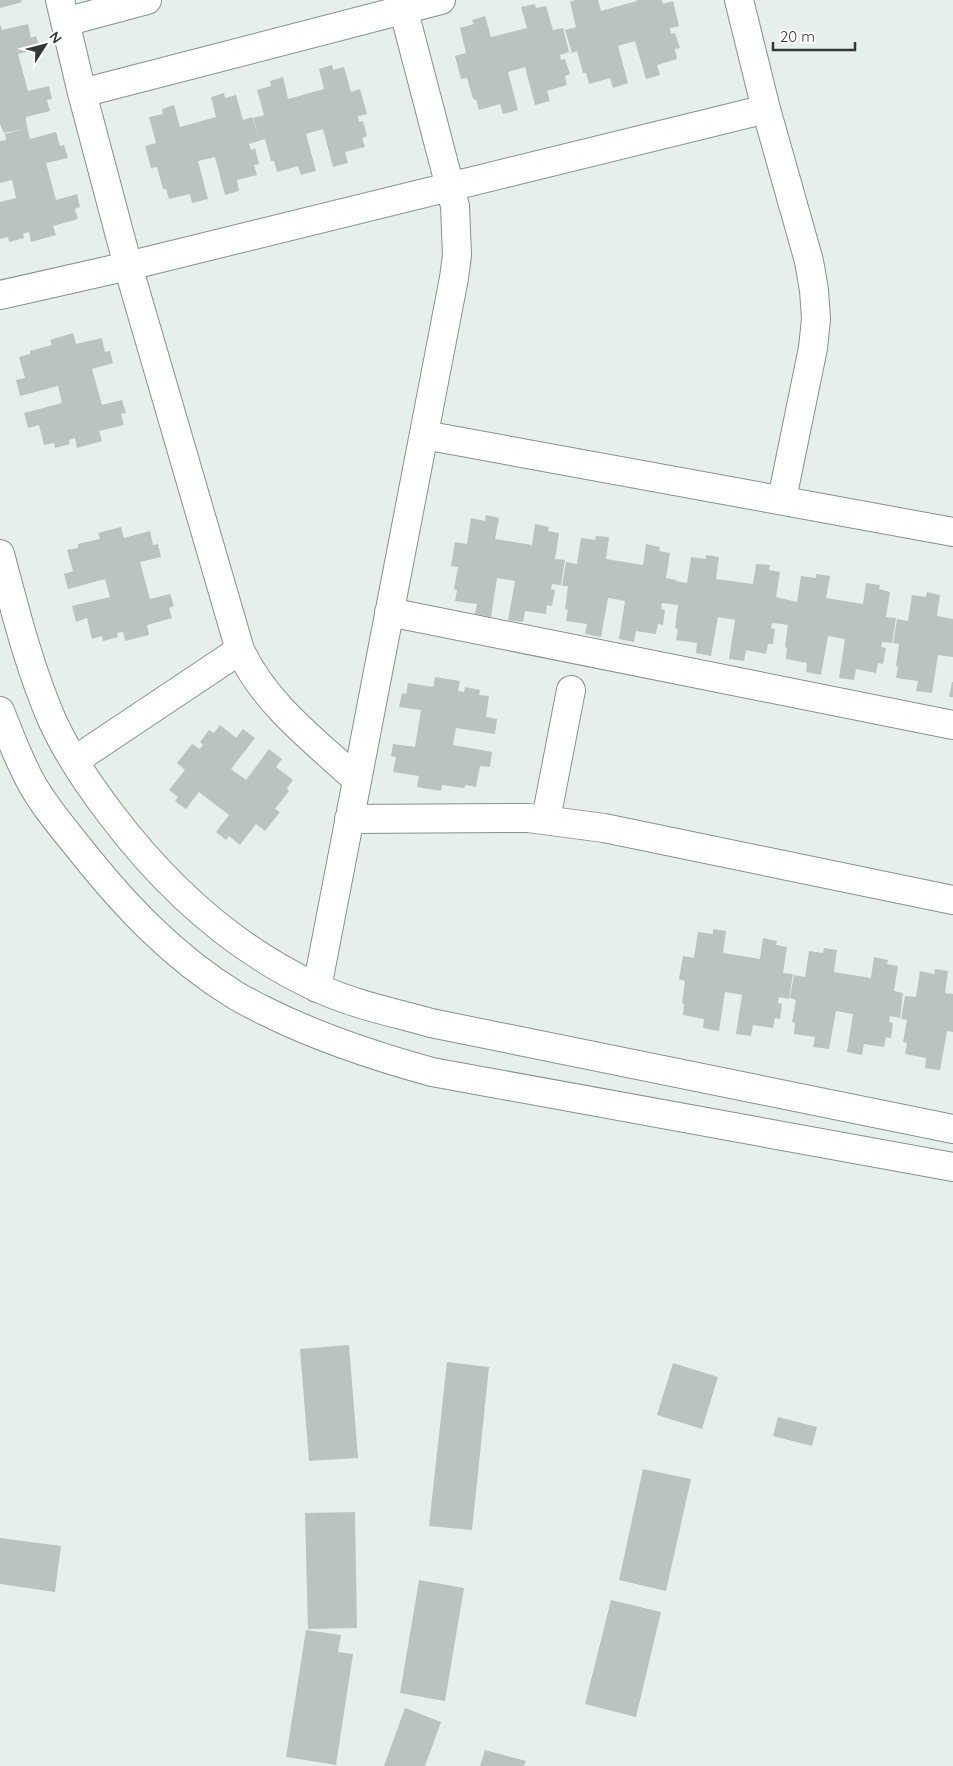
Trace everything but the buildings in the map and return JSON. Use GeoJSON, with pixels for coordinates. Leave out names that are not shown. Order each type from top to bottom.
{"type":"FeatureCollection","features":[{"type":"Feature","properties":{"kind":"street"},"geometry":{"type":"LineString","coordinates":[[147,0],[62,11],[128,266],[240,650],[251,673],[266,694],[357,780]]}},
{"type":"Feature","properties":{"kind":"street"},"geometry":{"type":"LineString","coordinates":[[82,94],[402,5],[441,0]]}},
{"type":"Feature","properties":{"kind":"street"},"geometry":{"type":"LineString","coordinates":[[739,0],[766,109],[809,261],[814,290],[816,319],[813,348],[782,499]]}},
{"type":"Feature","properties":{"kind":"street"},"geometry":{"type":"LineString","coordinates":[[317,988],[454,278],[457,231],[455,206],[402,5]]}},
{"type":"Feature","properties":{"kind":"street"},"geometry":{"type":"LineString","coordinates":[[0,295],[128,266],[766,109]]}},
{"type":"Feature","properties":{"kind":"street"},"geometry":{"type":"LineString","coordinates":[[424,435],[782,499],[953,532]]}},
{"type":"Feature","properties":{"kind":"street"},"geometry":{"type":"LineString","coordinates":[[0,554],[32,666],[53,720],[74,761],[127,834],[188,901],[217,927],[249,950],[282,970],[317,988],[354,1002],[431,1023],[953,1129]]}},
{"type":"Feature","properties":{"kind":"street"},"geometry":{"type":"LineString","coordinates":[[389,612],[953,725]]}},
{"type":"Feature","properties":{"kind":"street"},"geometry":{"type":"LineString","coordinates":[[74,761],[240,650]]}},
{"type":"Feature","properties":{"kind":"street"},"geometry":{"type":"LineString","coordinates":[[546,819],[571,690]]}},
{"type":"Feature","properties":{"kind":"street"},"geometry":{"type":"LineString","coordinates":[[0,711],[15,750],[33,785],[52,814],[98,872],[129,907],[164,943],[200,972],[236,996],[297,1027],[379,1057],[432,1072],[953,1167]]}},
{"type":"Feature","properties":{"kind":"street"},"geometry":{"type":"LineString","coordinates":[[349,819],[546,819],[604,828],[953,900]]}}]}
